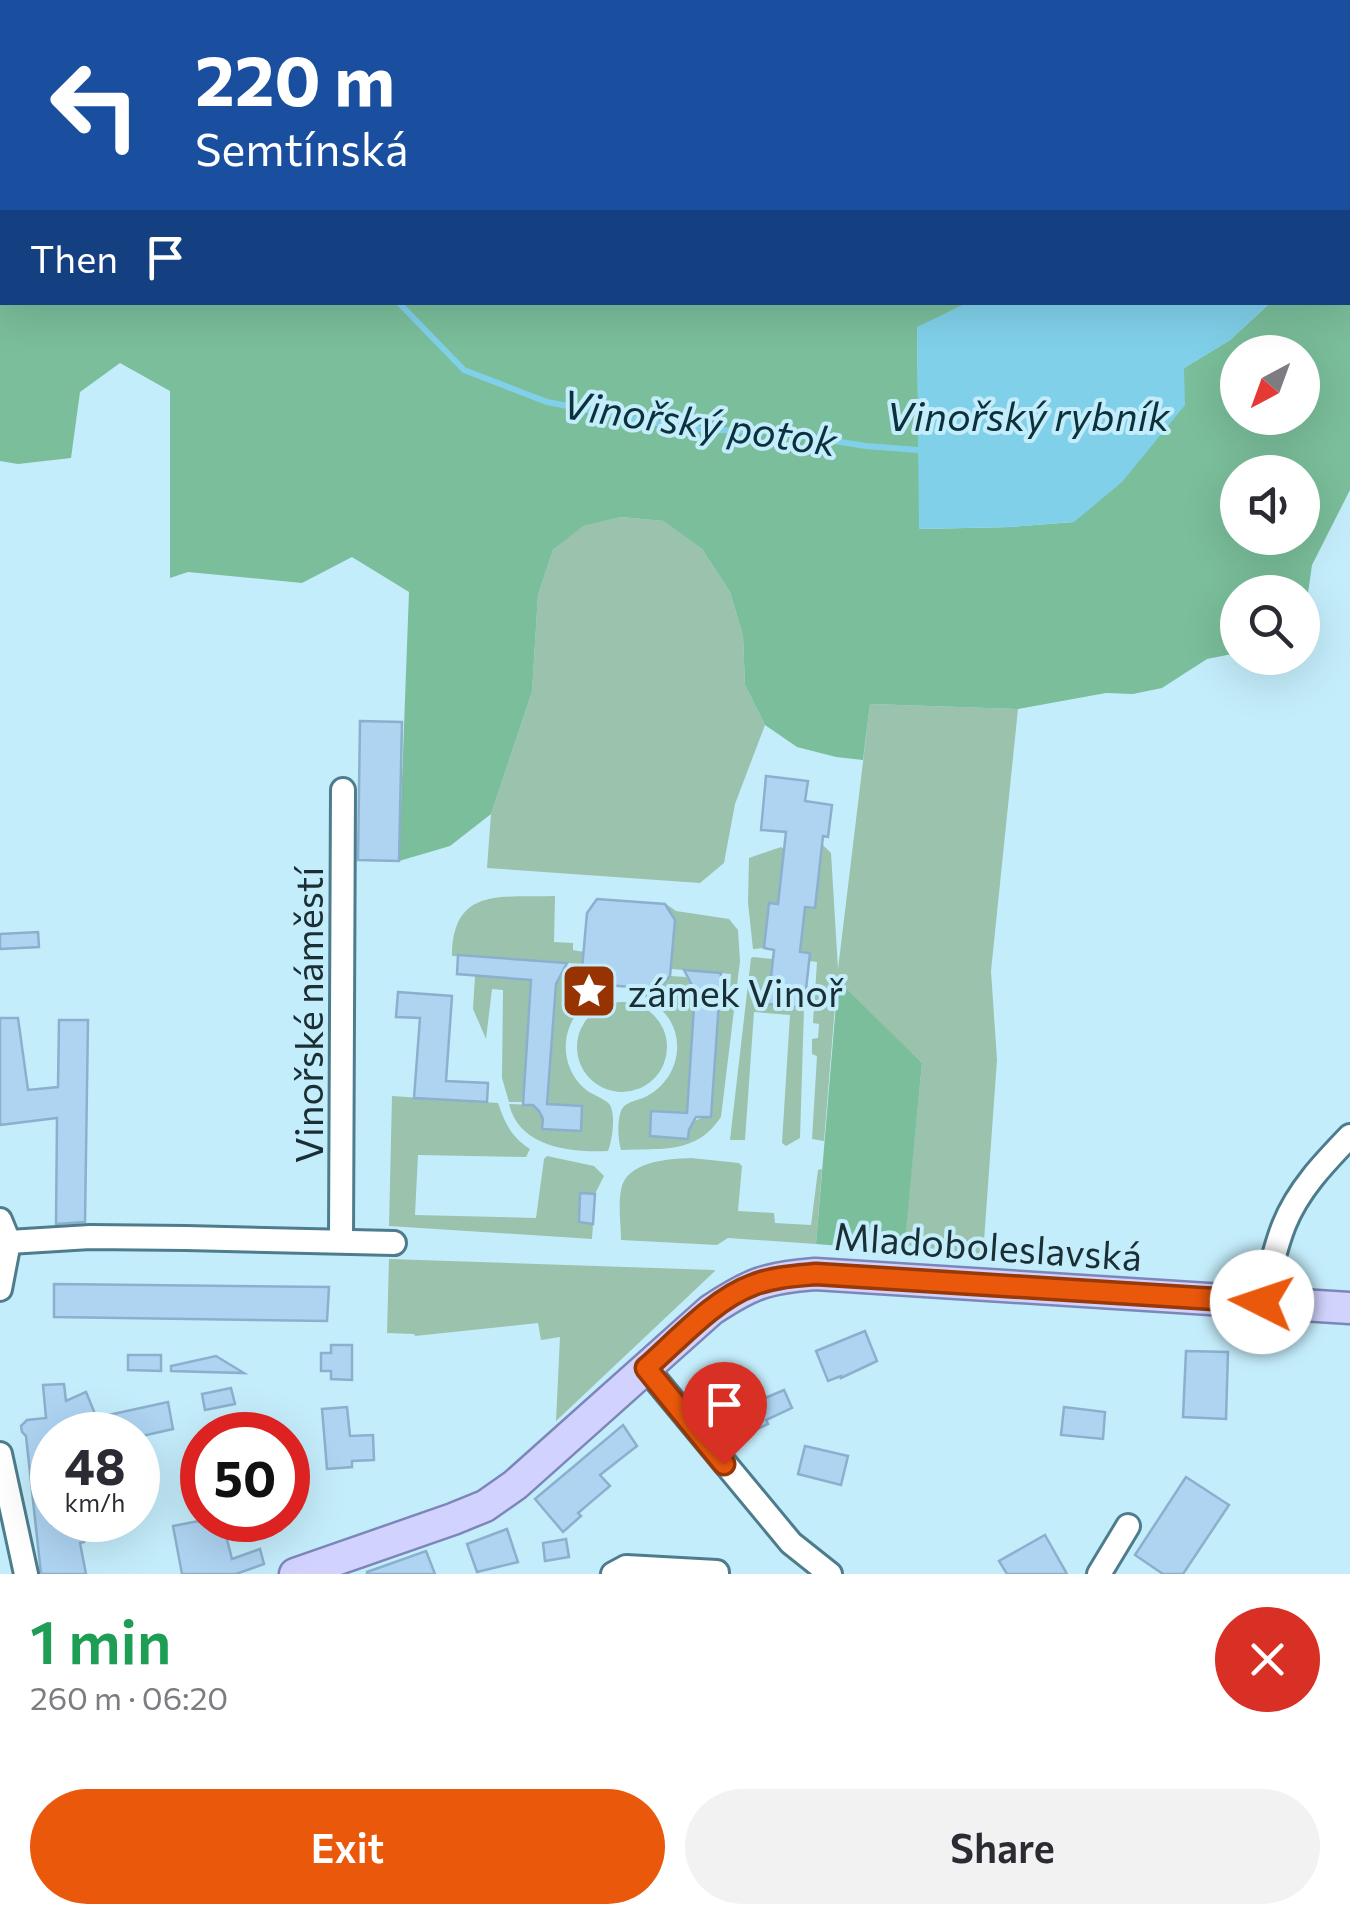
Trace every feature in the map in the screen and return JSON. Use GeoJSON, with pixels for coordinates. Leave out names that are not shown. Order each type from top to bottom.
{"type":"FeatureCollection","features":[{"type":"Feature","properties":{"kind":"main road","name":"Mladoboleslavská"},"geometry":{"type":"LineString","coordinates":[[295,1574],[485,1506],[515,1485],[712,1310],[748,1286],[771,1279],[816,1274],[1350,1308]]}},
{"type":"Feature","properties":{"kind":"street","name":"Vinořské náměstí"},"geometry":{"type":"LineString","coordinates":[[341,1240],[343,790]]}},
{"type":"Feature","properties":{"kind":"street"},"geometry":{"type":"LineString","coordinates":[[1262,1302],[1284,1226],[1296,1200],[1350,1136]]}},
{"type":"Feature","properties":{"kind":"street"},"geometry":{"type":"LineString","coordinates":[[0,1220],[9,1242],[0,1288]]}},
{"type":"Feature","properties":{"kind":"street"},"geometry":{"type":"LineString","coordinates":[[9,1242],[90,1237],[394,1243]]}},
{"type":"Feature","properties":{"kind":"street"},"geometry":{"type":"LineString","coordinates":[[646,1368],[792,1543],[830,1574]]}},
{"type":"Feature","properties":{"kind":"street"},"geometry":{"type":"LineString","coordinates":[[0,1454],[6,1509],[26,1574]]}},
{"type":"Feature","properties":{"kind":"street"},"geometry":{"type":"LineString","coordinates":[[1099,1574],[1128,1526]]}},
{"type":"Feature","properties":{"kind":"street"},"geometry":{"type":"LineString","coordinates":[[613,1574],[626,1566],[717,1573]]}},
{"type":"Feature","properties":{"kind":"green space"},"geometry":{"type":"Polygon","coordinates":[[[0,305],[963,305],[917,328],[920,529],[1074,522],[1184,368],[1220,346],[1220,435],[1320,435],[1320,335],[1235,335],[1268,305],[1350,305],[1350,490],[1320,549],[1320,455],[1220,455],[1220,555],[1317,555],[1311,575],[1220,575],[1220,656],[1207,659],[1162,688],[1133,694],[1106,693],[1018,709],[870,704],[863,760],[836,757],[797,747],[765,725],[745,685],[743,636],[730,592],[702,549],[664,521],[621,517],[583,526],[553,550],[538,595],[532,692],[491,814],[450,846],[399,861],[409,592],[352,557],[302,583],[188,572],[170,578],[170,391],[120,363],[80,392],[71,458],[18,464],[0,461],[0,305]]]}},
{"type":"Feature","properties":{"kind":"green space"},"geometry":{"type":"Polygon","coordinates":[[[621,517],[665,521],[702,549],[730,592],[743,636],[745,685],[765,725],[735,804],[724,863],[700,883],[487,868],[491,814],[532,692],[538,595],[553,550],[582,526],[621,517]]]}},
{"type":"Feature","properties":{"kind":"green space"},"geometry":{"type":"Polygon","coordinates":[[[870,704],[1018,709],[991,971],[997,1060],[983,1255],[904,1245],[922,1063],[837,982],[824,1141],[812,1139],[817,1056],[812,1054],[812,1039],[818,1038],[819,1024],[813,1023],[817,962],[809,961],[810,953],[800,952],[805,907],[820,842],[831,853],[838,969],[870,704]]]}},
{"type":"Feature","properties":{"kind":"green space"},"geometry":{"type":"Polygon","coordinates":[[[784,849],[778,904],[769,903],[764,948],[753,949],[749,858],[784,849]]]}},
{"type":"Feature","properties":{"kind":"green space"},"geometry":{"type":"Polygon","coordinates":[[[555,896],[554,942],[573,943],[573,950],[584,952],[583,964],[452,956],[454,933],[471,907],[499,897],[555,896]]]}},
{"type":"Feature","properties":{"kind":"green space"},"geometry":{"type":"Polygon","coordinates":[[[666,904],[676,911],[729,919],[738,930],[740,961],[721,1117],[689,1144],[621,1150],[621,1111],[665,1081],[677,1049],[667,1016],[638,991],[659,989],[660,983],[671,976],[686,977],[695,986],[687,1113],[652,1111],[650,1136],[687,1139],[694,1122],[711,1117],[720,987],[730,987],[731,974],[671,969],[674,926],[666,904]]]}},
{"type":"Feature","properties":{"kind":"green space"},"geometry":{"type":"Polygon","coordinates":[[[753,957],[773,959],[768,1004],[804,1008],[800,1138],[786,1146],[782,1143],[790,1015],[754,1012],[745,1140],[730,1140],[753,957]]]}},
{"type":"Feature","properties":{"kind":"green space"},"geometry":{"type":"Polygon","coordinates":[[[567,969],[583,970],[592,978],[592,984],[612,989],[577,1014],[566,1046],[576,1079],[605,1100],[612,1110],[608,1151],[578,1151],[535,1138],[523,1130],[509,1104],[535,1105],[543,1117],[543,1129],[581,1131],[582,1106],[547,1104],[557,976],[567,969]]]}},
{"type":"Feature","properties":{"kind":"green space"},"geometry":{"type":"Polygon","coordinates":[[[532,974],[523,1102],[509,1102],[502,1078],[503,990],[492,989],[486,1039],[473,1009],[475,976],[521,979],[532,974]]]}},
{"type":"Feature","properties":{"kind":"green space"},"geometry":{"type":"Polygon","coordinates":[[[838,981],[922,1063],[904,1251],[816,1244],[838,981]]]}},
{"type":"Feature","properties":{"kind":"green space"},"geometry":{"type":"Polygon","coordinates":[[[622,1002],[654,1015],[667,1047],[654,1079],[622,1092],[590,1079],[577,1047],[590,1015],[622,1002]]]}},
{"type":"Feature","properties":{"kind":"green space"},"geometry":{"type":"Polygon","coordinates":[[[392,1096],[498,1103],[510,1129],[530,1149],[526,1157],[418,1155],[415,1215],[536,1218],[547,1156],[594,1166],[604,1176],[595,1194],[580,1194],[579,1222],[593,1224],[592,1239],[389,1226],[392,1096]]]}},
{"type":"Feature","properties":{"kind":"green space"},"geometry":{"type":"Polygon","coordinates":[[[691,1158],[739,1163],[742,1166],[738,1211],[774,1213],[775,1223],[811,1225],[818,1170],[822,1169],[816,1244],[728,1238],[717,1245],[621,1240],[624,1180],[639,1167],[691,1158]]]}},
{"type":"Feature","properties":{"kind":"green space"},"geometry":{"type":"Polygon","coordinates":[[[389,1259],[715,1271],[556,1421],[560,1337],[541,1340],[538,1323],[415,1336],[387,1333],[389,1259]]]}},
{"type":"Feature","properties":{"kind":"water","name":"Vinořský rybník"},"geometry":{"type":"Polygon","coordinates":[[[963,305],[1268,305],[1235,335],[1220,335],[1220,346],[1184,368],[1185,405],[1122,482],[1074,522],[919,529],[917,327],[963,305]]]}},
{"type":"Feature","properties":{"kind":"building"},"geometry":{"type":"Polygon","coordinates":[[[360,721],[402,722],[399,861],[358,860],[360,721]]]}},
{"type":"Feature","properties":{"kind":"building"},"geometry":{"type":"Polygon","coordinates":[[[766,776],[808,781],[805,801],[832,805],[828,837],[823,836],[815,908],[805,907],[800,952],[810,953],[804,1008],[768,1004],[774,950],[764,948],[769,903],[778,904],[786,832],[761,830],[766,776]]]}},
{"type":"Feature","properties":{"kind":"building"},"geometry":{"type":"Polygon","coordinates":[[[597,899],[665,904],[675,920],[670,976],[658,989],[593,984],[582,969],[587,913],[597,899]]]}},
{"type":"Feature","properties":{"kind":"building"},"geometry":{"type":"Polygon","coordinates":[[[38,932],[39,947],[0,949],[0,934],[38,932]]]}},
{"type":"Feature","properties":{"kind":"building"},"geometry":{"type":"Polygon","coordinates":[[[458,955],[567,963],[556,984],[547,1104],[582,1106],[581,1131],[542,1129],[539,1111],[533,1105],[523,1105],[531,980],[457,974],[458,955]]]}},
{"type":"Feature","properties":{"kind":"building"},"geometry":{"type":"Polygon","coordinates":[[[684,970],[721,973],[711,1117],[696,1117],[688,1139],[650,1136],[651,1111],[687,1113],[695,991],[684,970]]]}},
{"type":"Feature","properties":{"kind":"building"},"geometry":{"type":"Polygon","coordinates":[[[398,992],[452,996],[446,1081],[488,1083],[487,1102],[414,1098],[420,1018],[396,1017],[398,992]]]}},
{"type":"Feature","properties":{"kind":"building"},"geometry":{"type":"Polygon","coordinates":[[[0,1018],[18,1018],[28,1090],[58,1087],[59,1020],[88,1020],[85,1222],[56,1224],[57,1118],[0,1125],[0,1018]]]}},
{"type":"Feature","properties":{"kind":"building"},"geometry":{"type":"Polygon","coordinates":[[[580,1193],[595,1194],[593,1224],[579,1222],[580,1193]]]}},
{"type":"Feature","properties":{"kind":"building"},"geometry":{"type":"Polygon","coordinates":[[[54,1284],[329,1287],[327,1321],[54,1317],[54,1284]]]}},
{"type":"Feature","properties":{"kind":"building"},"geometry":{"type":"Polygon","coordinates":[[[865,1331],[877,1361],[828,1381],[816,1351],[865,1331]]]}},
{"type":"Feature","properties":{"kind":"building"},"geometry":{"type":"Polygon","coordinates":[[[331,1345],[352,1345],[352,1380],[331,1379],[331,1371],[321,1371],[321,1353],[331,1353],[331,1345]]]}},
{"type":"Feature","properties":{"kind":"building"},"geometry":{"type":"Polygon","coordinates":[[[1186,1351],[1228,1352],[1226,1419],[1183,1417],[1186,1351]]]}},
{"type":"Feature","properties":{"kind":"building"},"geometry":{"type":"Polygon","coordinates":[[[128,1355],[161,1355],[161,1371],[128,1370],[128,1355]]]}},
{"type":"Feature","properties":{"kind":"building"},"geometry":{"type":"Polygon","coordinates":[[[216,1356],[244,1373],[171,1371],[171,1366],[216,1356]]]}},
{"type":"Feature","properties":{"kind":"building"},"geometry":{"type":"Polygon","coordinates":[[[756,1383],[763,1399],[784,1390],[792,1408],[751,1432],[734,1392],[756,1383]]]}},
{"type":"Feature","properties":{"kind":"building"},"geometry":{"type":"Polygon","coordinates":[[[64,1384],[66,1401],[86,1392],[94,1412],[45,1412],[43,1385],[64,1384]]]}},
{"type":"Feature","properties":{"kind":"building"},"geometry":{"type":"Polygon","coordinates":[[[231,1388],[235,1404],[205,1410],[202,1394],[231,1388]]]}},
{"type":"Feature","properties":{"kind":"building"},"geometry":{"type":"Polygon","coordinates":[[[168,1402],[173,1429],[160,1432],[160,1412],[122,1412],[168,1402]]]}},
{"type":"Feature","properties":{"kind":"building"},"geometry":{"type":"Polygon","coordinates":[[[347,1407],[350,1436],[373,1435],[374,1460],[352,1461],[352,1467],[327,1469],[322,1409],[347,1407]]]}},
{"type":"Feature","properties":{"kind":"building"},"geometry":{"type":"Polygon","coordinates":[[[1064,1407],[1105,1412],[1103,1439],[1061,1435],[1064,1407]]]}},
{"type":"Feature","properties":{"kind":"building"},"geometry":{"type":"Polygon","coordinates":[[[30,1420],[30,1473],[26,1436],[21,1426],[30,1420]]]}},
{"type":"Feature","properties":{"kind":"building"},"geometry":{"type":"Polygon","coordinates":[[[623,1425],[637,1446],[600,1475],[610,1486],[578,1513],[581,1516],[563,1532],[535,1499],[623,1425]]]}},
{"type":"Feature","properties":{"kind":"building"},"geometry":{"type":"Polygon","coordinates":[[[805,1446],[848,1456],[841,1485],[798,1474],[805,1446]]]}},
{"type":"Feature","properties":{"kind":"building"},"geometry":{"type":"Polygon","coordinates":[[[1186,1477],[1229,1505],[1183,1574],[1163,1574],[1135,1555],[1186,1477]]]}},
{"type":"Feature","properties":{"kind":"building"},"geometry":{"type":"Polygon","coordinates":[[[180,1525],[180,1542],[228,1542],[232,1559],[260,1549],[264,1564],[236,1574],[182,1574],[173,1526],[180,1525]]]}},
{"type":"Feature","properties":{"kind":"building"},"geometry":{"type":"Polygon","coordinates":[[[507,1529],[518,1562],[477,1572],[467,1544],[507,1529]]]}},
{"type":"Feature","properties":{"kind":"building"},"geometry":{"type":"Polygon","coordinates":[[[1045,1535],[1067,1574],[1007,1574],[999,1561],[1045,1535]]]}},
{"type":"Feature","properties":{"kind":"building"},"geometry":{"type":"Polygon","coordinates":[[[566,1539],[569,1557],[545,1561],[543,1543],[566,1539]]]}},
{"type":"Feature","properties":{"kind":"building"},"geometry":{"type":"Polygon","coordinates":[[[38,1542],[84,1542],[80,1543],[86,1574],[41,1574],[38,1542]]]}},
{"type":"Feature","properties":{"kind":"building"},"geometry":{"type":"Polygon","coordinates":[[[426,1551],[435,1574],[367,1574],[367,1572],[426,1551]]]}},
{"type":"Feature","properties":{"kind":"waterway","name":"Vinořský potok"},"geometry":{"type":"LineString","coordinates":[[401,305],[464,370],[547,402],[706,430],[772,431],[866,446],[918,450],[924,447]]}},
{"type":"Feature","properties":{"kind":"place","name":"zámek Vinoř"},"geometry":{"type":"Point","coordinates":[589,991]}},
{"type":"Feature","properties":{"kind":"route"},"geometry":{"type":"LineString","coordinates":[[724,1464],[646,1368],[712,1310],[748,1286],[771,1279],[816,1274],[1262,1302]]}}]}
